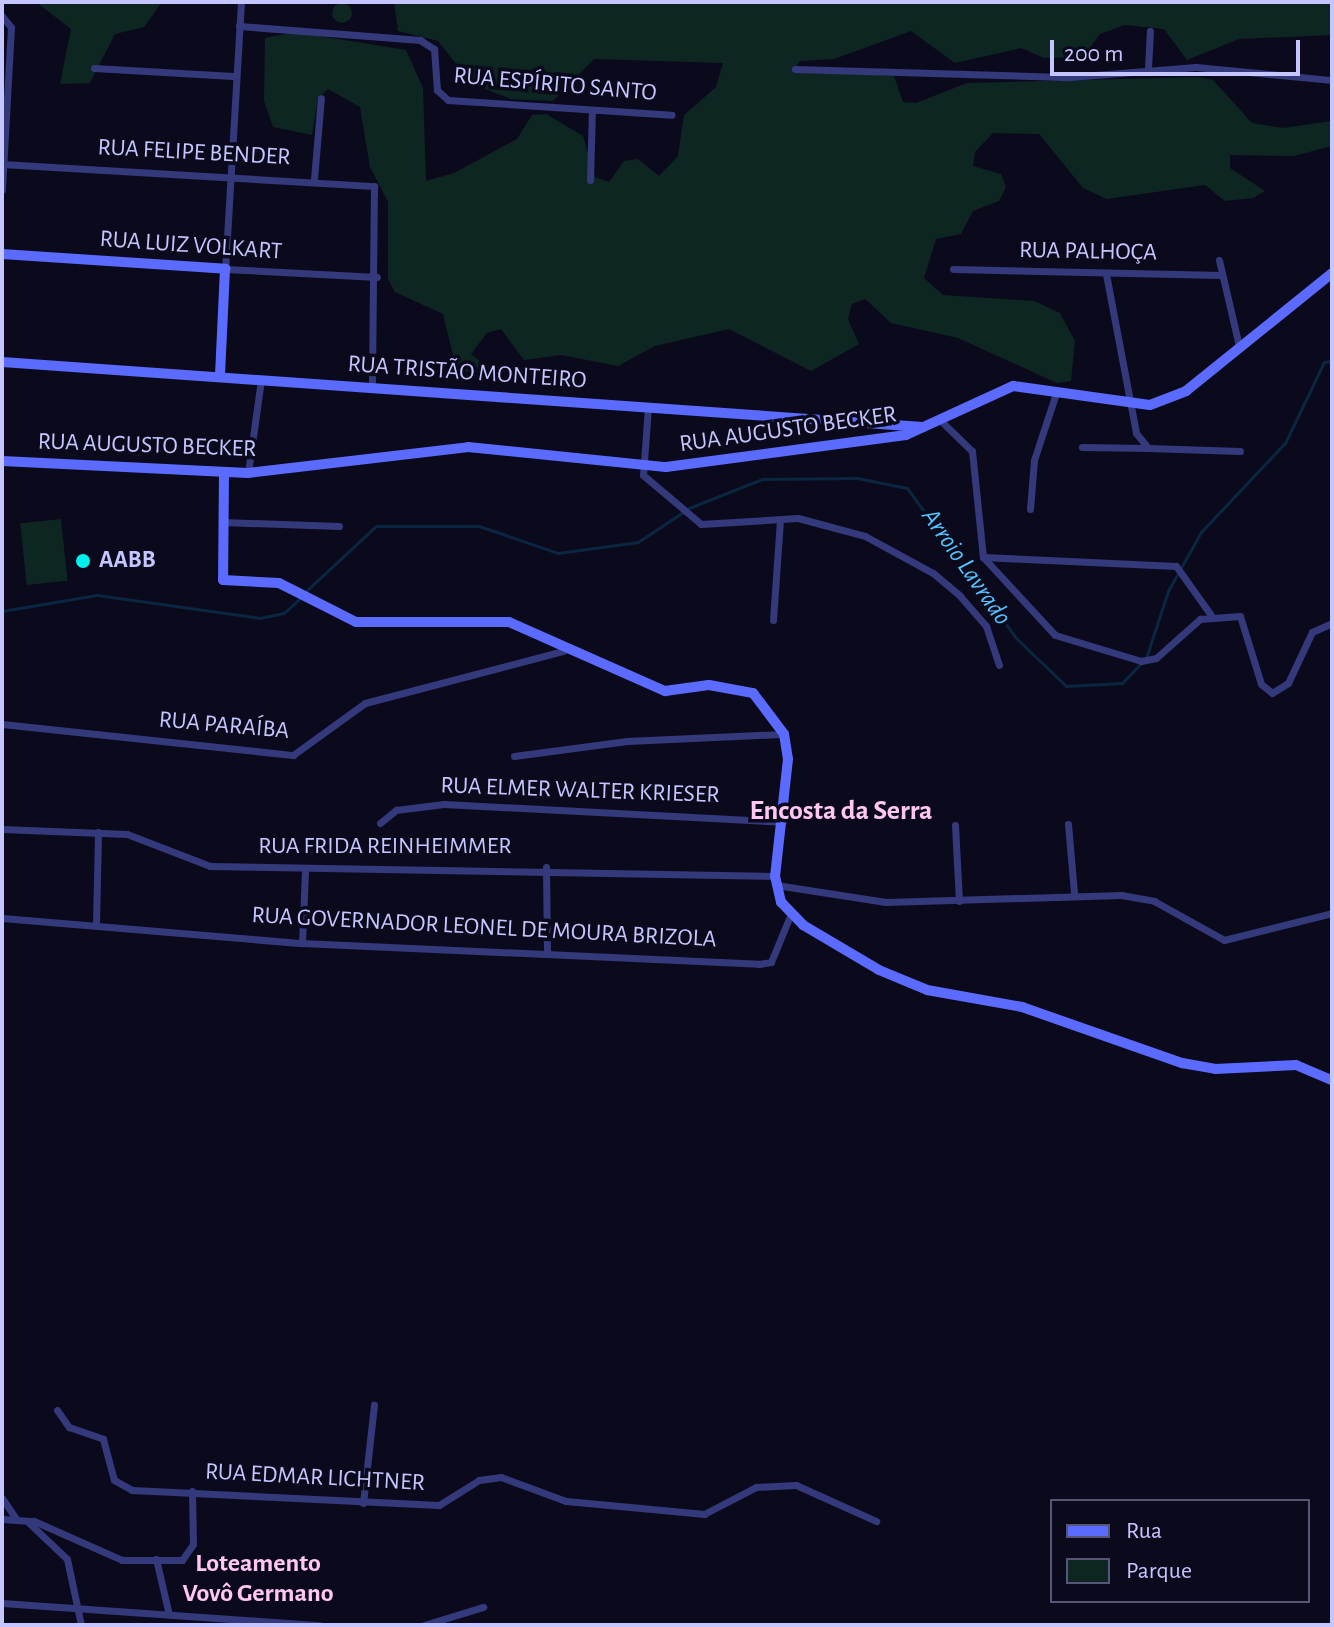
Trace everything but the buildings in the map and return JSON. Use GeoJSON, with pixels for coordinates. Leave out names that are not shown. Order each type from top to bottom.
{"type":"FeatureCollection","features":[{"type":"Feature","properties":{"kind":"street"},"geometry":{"type":"LineString","coordinates":[[220,374],[233,76],[241,2]]}},
{"type":"Feature","properties":{"kind":"street"},"geometry":{"type":"LineString","coordinates":[[2,16],[11,27],[2,190]]}},
{"type":"Feature","properties":{"kind":"street","name":"RUA ESPÍRITO SANTO"},"geometry":{"type":"LineString","coordinates":[[239,26],[420,40],[434,49],[437,90],[448,100],[671,115]]}},
{"type":"Feature","properties":{"kind":"street"},"geometry":{"type":"LineString","coordinates":[[1148,68],[1150,31]]}},
{"type":"Feature","properties":{"kind":"street"},"geometry":{"type":"LineString","coordinates":[[94,68],[233,76]]}},
{"type":"Feature","properties":{"kind":"street"},"geometry":{"type":"LineString","coordinates":[[795,69],[1078,77],[1148,68],[1332,80]]}},
{"type":"Feature","properties":{"kind":"street"},"geometry":{"type":"LineString","coordinates":[[314,179],[321,98]]}},
{"type":"Feature","properties":{"kind":"street"},"geometry":{"type":"LineString","coordinates":[[590,180],[592,110]]}},
{"type":"Feature","properties":{"kind":"street","name":"RUA FELIPE BENDER"},"geometry":{"type":"LineString","coordinates":[[2,164],[367,183],[377,194],[377,277]]}},
{"type":"Feature","properties":{"kind":"street","name":"RUA LUIZ VOLKART"},"geometry":{"type":"LineString","coordinates":[[2,254],[377,277]]}},
{"type":"Feature","properties":{"kind":"street"},"geometry":{"type":"LineString","coordinates":[[1219,260],[1239,346]]}},
{"type":"Feature","properties":{"kind":"street","name":"RUA PALHOÇA"},"geometry":{"type":"LineString","coordinates":[[953,269],[1221,275]]}},
{"type":"Feature","properties":{"kind":"street","name":"RUA AUGUSTO BECKER"},"geometry":{"type":"LineString","coordinates":[[2,461],[248,473],[468,447],[642,464],[704,464],[929,428],[996,390],[1056,393],[1128,406],[1186,391],[1332,273]]}},
{"type":"Feature","properties":{"kind":"street"},"geometry":{"type":"LineString","coordinates":[[1106,274],[1132,427],[1148,448]]}},
{"type":"Feature","properties":{"kind":"street"},"geometry":{"type":"LineString","coordinates":[[372,387],[377,277]]}},
{"type":"Feature","properties":{"kind":"street","name":"RUA TRISTÃO MONTEIRO"},"geometry":{"type":"LineString","coordinates":[[2,366],[261,376],[929,428]]}},
{"type":"Feature","properties":{"kind":"street"},"geometry":{"type":"LineString","coordinates":[[248,473],[261,376]]}},
{"type":"Feature","properties":{"kind":"street"},"geometry":{"type":"LineString","coordinates":[[1030,509],[1034,460],[1056,393]]}},
{"type":"Feature","properties":{"kind":"street"},"geometry":{"type":"LineString","coordinates":[[648,406],[643,475],[690,516],[713,525],[780,519],[826,522],[933,573],[986,626],[999,665]]}},
{"type":"Feature","properties":{"kind":"street"},"geometry":{"type":"LineString","coordinates":[[941,421],[972,451],[983,557],[1055,635],[1141,661],[1156,658],[1180,630],[1211,615],[1245,621],[1261,684],[1272,693],[1288,683],[1312,632],[1332,623]]}},
{"type":"Feature","properties":{"kind":"street"},"geometry":{"type":"LineString","coordinates":[[1082,447],[1240,451]]}},
{"type":"Feature","properties":{"kind":"street"},"geometry":{"type":"LineString","coordinates":[[224,472],[223,580],[309,594],[356,622],[509,622],[563,651],[676,695],[709,685],[753,693],[784,734],[783,822],[776,881],[790,916],[905,983],[1022,1007],[1182,1063],[1215,1069],[1296,1065],[1332,1080]]}},
{"type":"Feature","properties":{"kind":"street"},"geometry":{"type":"LineString","coordinates":[[773,620],[780,519]]}},
{"type":"Feature","properties":{"kind":"street"},"geometry":{"type":"LineString","coordinates":[[222,522],[339,526]]}},
{"type":"Feature","properties":{"kind":"street"},"geometry":{"type":"LineString","coordinates":[[983,557],[1176,566],[1186,574],[1211,615]]}},
{"type":"Feature","properties":{"kind":"street","name":"RUA PARAÍBA"},"geometry":{"type":"LineString","coordinates":[[2,724],[293,755],[365,703],[563,651]]}},
{"type":"Feature","properties":{"kind":"street"},"geometry":{"type":"LineString","coordinates":[[514,756],[627,741],[784,734]]}},
{"type":"Feature","properties":{"kind":"street","name":"RUA ELMER WALTER KRIESER"},"geometry":{"type":"LineString","coordinates":[[380,823],[396,810],[444,804],[783,822]]}},
{"type":"Feature","properties":{"kind":"street"},"geometry":{"type":"LineString","coordinates":[[1068,824],[1074,892]]}},
{"type":"Feature","properties":{"kind":"street"},"geometry":{"type":"LineString","coordinates":[[955,825],[959,901]]}},
{"type":"Feature","properties":{"kind":"street","name":"RUA FRIDA REINHEIMMER"},"geometry":{"type":"LineString","coordinates":[[2,829],[127,834],[192,863],[305,870],[546,867],[776,881],[886,902],[959,901],[1074,892],[1154,901],[1224,940],[1332,913]]}},
{"type":"Feature","properties":{"kind":"street"},"geometry":{"type":"LineString","coordinates":[[96,923],[98,832]]}},
{"type":"Feature","properties":{"kind":"street"},"geometry":{"type":"LineString","coordinates":[[546,867],[547,952]]}},
{"type":"Feature","properties":{"kind":"street"},"geometry":{"type":"LineString","coordinates":[[302,943],[305,870]]}},
{"type":"Feature","properties":{"kind":"street","name":"RUA GOVERNADOR LEONEL DE MOURA BRIZOLA"},"geometry":{"type":"LineString","coordinates":[[2,918],[96,923],[302,943],[759,964],[771,962],[790,916]]}},
{"type":"Feature","properties":{"kind":"street"},"geometry":{"type":"LineString","coordinates":[[363,1503],[374,1405]]}},
{"type":"Feature","properties":{"kind":"street","name":"RUA EDMAR LICHTNER"},"geometry":{"type":"LineString","coordinates":[[57,1410],[69,1427],[103,1439],[121,1487],[439,1505],[479,1480],[501,1477],[566,1501],[704,1514],[756,1487],[796,1485],[876,1521]]}},
{"type":"Feature","properties":{"kind":"street"},"geometry":{"type":"LineString","coordinates":[[2,1519],[20,1520],[103,1554],[182,1560],[193,1544],[192,1491]]}},
{"type":"Feature","properties":{"kind":"street"},"geometry":{"type":"LineString","coordinates":[[2,1498],[20,1520],[60,1547],[81,1609],[81,1625]]}},
{"type":"Feature","properties":{"kind":"street"},"geometry":{"type":"LineString","coordinates":[[156,1559],[169,1615]]}},
{"type":"Feature","properties":{"kind":"street"},"geometry":{"type":"LineString","coordinates":[[2,1603],[319,1625]]}},
{"type":"Feature","properties":{"kind":"street"},"geometry":{"type":"LineString","coordinates":[[424,1625],[483,1607]]}},
{"type":"Feature","properties":{"kind":"green space"},"geometry":{"type":"Polygon","coordinates":[[[36,2],[162,2],[144,27],[115,34],[90,83],[60,84],[71,29],[36,2]]]}},
{"type":"Feature","properties":{"kind":"green space"},"geometry":{"type":"Polygon","coordinates":[[[394,2],[1332,2],[1332,35],[1239,39],[1187,60],[1164,29],[1125,25],[1100,34],[1083,57],[1044,58],[1021,48],[955,63],[911,31],[834,59],[800,61],[793,71],[894,76],[903,102],[916,103],[967,83],[1198,77],[1213,80],[1252,123],[1283,128],[1332,121],[1332,146],[1294,156],[1230,155],[1230,168],[1265,191],[1253,198],[1225,201],[1205,185],[1107,199],[1083,188],[1039,134],[993,133],[975,152],[973,166],[1001,174],[1006,187],[999,201],[973,211],[961,234],[936,239],[924,278],[943,295],[1034,301],[1060,313],[1075,341],[1071,381],[1057,383],[958,338],[891,323],[865,299],[852,304],[848,319],[859,344],[811,371],[729,329],[655,346],[618,366],[561,355],[524,360],[501,329],[487,333],[471,354],[491,370],[492,383],[456,367],[443,314],[395,292],[388,279],[388,202],[370,167],[360,107],[328,89],[318,99],[312,135],[273,127],[264,101],[265,38],[295,32],[406,50],[423,88],[426,181],[454,173],[517,139],[532,115],[546,114],[583,136],[595,177],[609,182],[624,161],[638,159],[659,176],[678,156],[684,115],[716,87],[723,63],[594,59],[553,101],[511,99],[472,84],[438,41],[398,31],[394,2]]]}},
{"type":"Feature","properties":{"kind":"green space"},"geometry":{"type":"Polygon","coordinates":[[[342,3],[349,6],[352,13],[349,20],[342,23],[335,20],[332,13],[335,6],[342,3]]]}},
{"type":"Feature","properties":{"kind":"green space"},"geometry":{"type":"Polygon","coordinates":[[[61,519],[67,581],[27,585],[20,523],[61,519]]]}},
{"type":"Feature","properties":{"kind":"waterway","name":"Arroio Lavrado"},"geometry":{"type":"LineString","coordinates":[[305,592],[376,526],[479,526],[558,553],[638,542],[689,508],[762,479],[857,478],[907,488],[1016,638],[1066,686],[1122,683],[1146,658],[1168,591],[1201,532],[1285,443],[1324,362],[1332,361]]}},
{"type":"Feature","properties":{"kind":"waterway"},"geometry":{"type":"LineString","coordinates":[[2,611],[97,595],[260,618],[284,613],[300,598]]}},
{"type":"Feature","properties":{"kind":"place","name":"AABB"},"geometry":{"type":"Point","coordinates":[83,561]}},
{"type":"Feature","properties":{"kind":"district","name":"Encosta da Serra"},"geometry":{"type":"Point","coordinates":[841,811]}},
{"type":"Feature","properties":{"kind":"district","name":"Loteamento Vovô Germano"},"geometry":{"type":"Point","coordinates":[258,1579]}}]}
